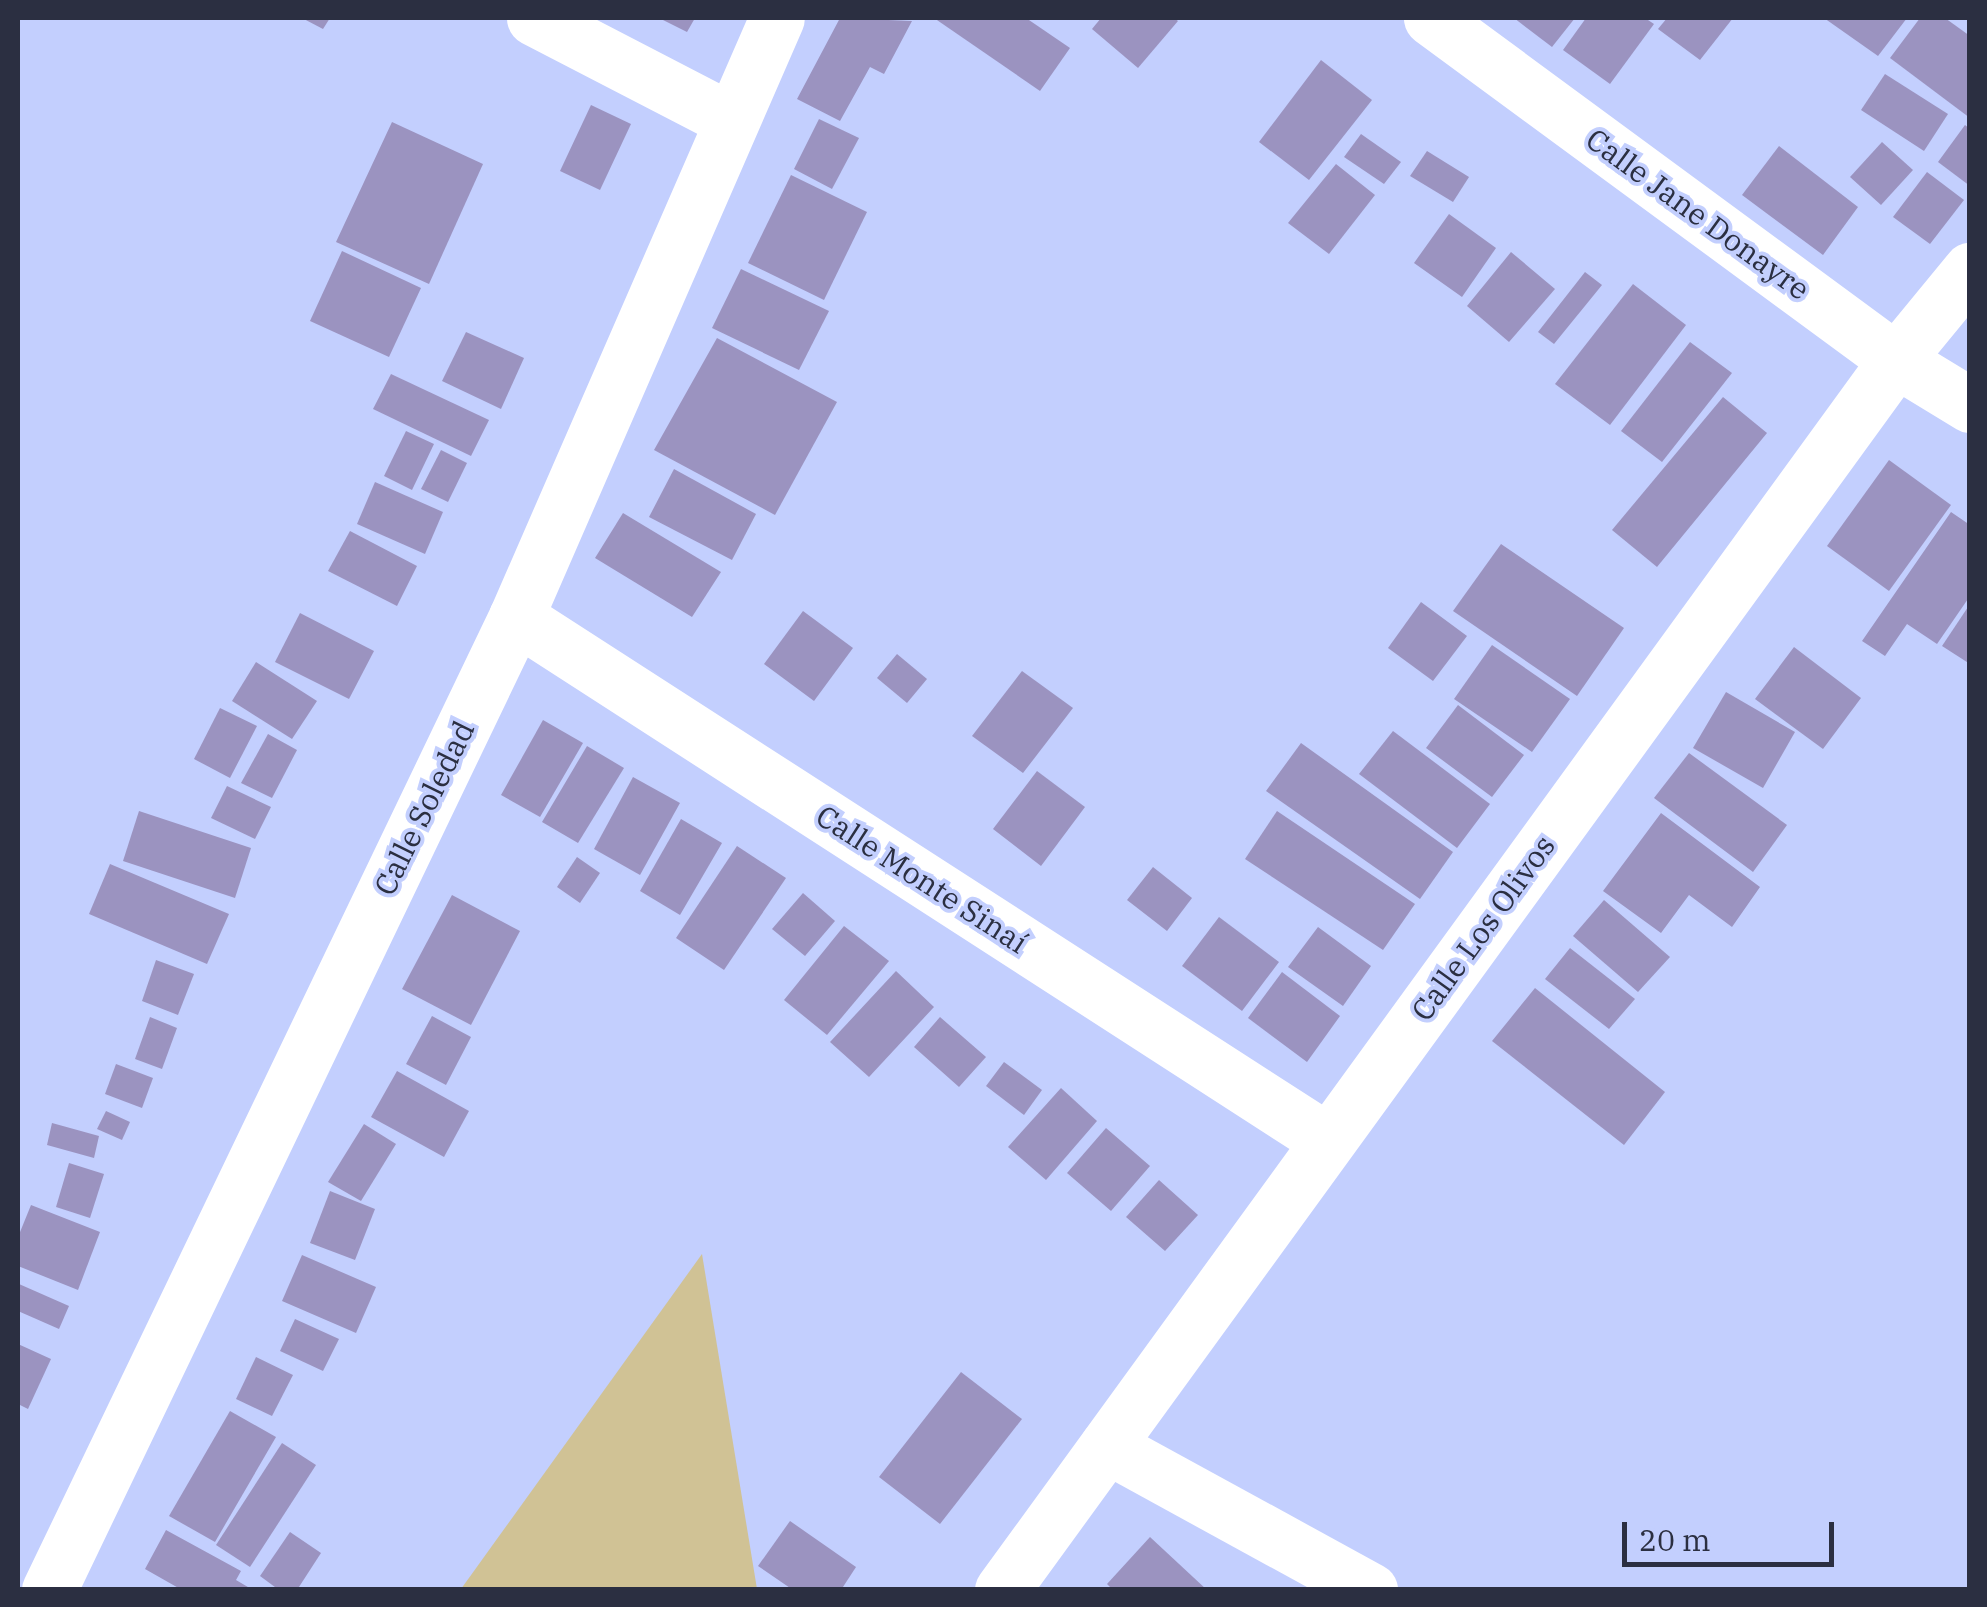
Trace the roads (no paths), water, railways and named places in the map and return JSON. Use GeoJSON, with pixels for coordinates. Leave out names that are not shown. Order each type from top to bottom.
{"type":"FeatureCollection","features":[{"type":"Feature","properties":{"kind":"street"},"geometry":{"type":"LineString","coordinates":[[534,18],[731,120]]}},
{"type":"Feature","properties":{"kind":"street","name":"Calle Soledad"},"geometry":{"type":"LineString","coordinates":[[49,1590],[516,617],[778,18]]}},
{"type":"Feature","properties":{"kind":"street","name":"Calle Jane Donayre"},"geometry":{"type":"LineString","coordinates":[[1431,18],[1896,360],[1970,404]]}},
{"type":"Feature","properties":{"kind":"street","name":"Calle Los Olivos"},"geometry":{"type":"LineString","coordinates":[[1002,1590],[1896,360],[1970,270]]}},
{"type":"Feature","properties":{"kind":"street","name":"Calle Monte Sinaí"},"geometry":{"type":"LineString","coordinates":[[516,617],[1328,1141]]}},
{"type":"Feature","properties":{"kind":"street"},"geometry":{"type":"LineString","coordinates":[[1107,1446],[1370,1590]]}}]}
